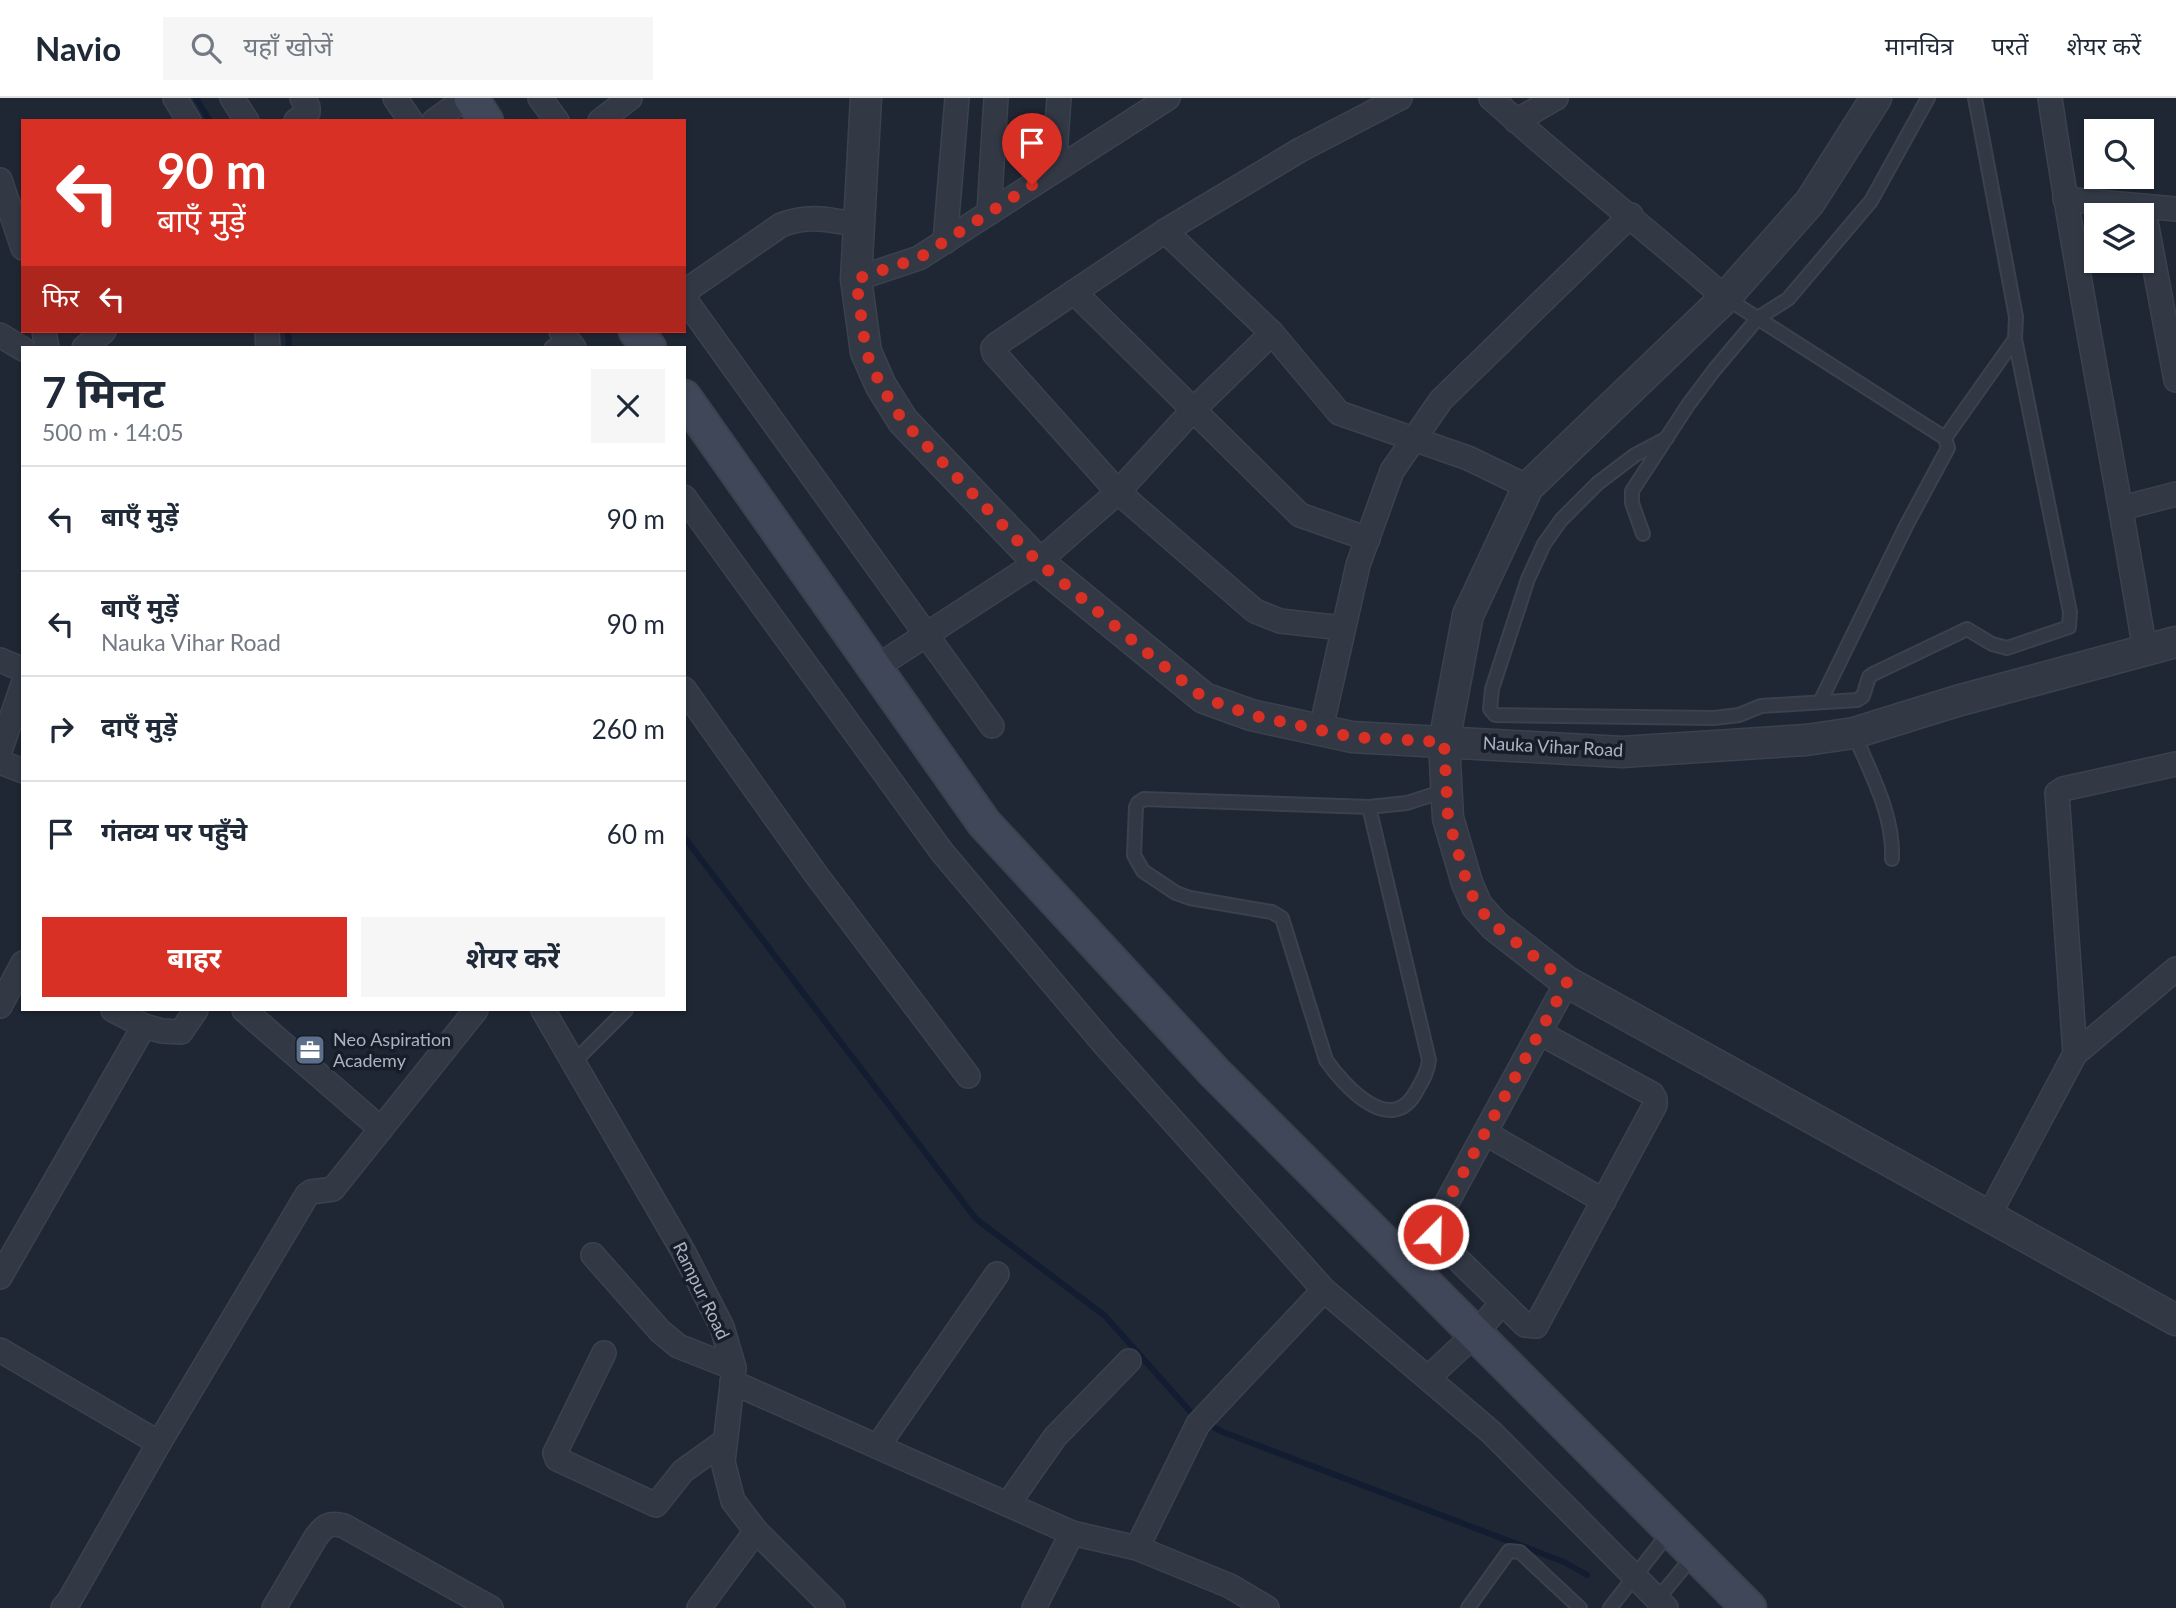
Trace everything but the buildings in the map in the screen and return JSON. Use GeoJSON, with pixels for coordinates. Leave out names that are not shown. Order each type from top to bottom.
{"type":"FeatureCollection","features":[{"type":"Feature","properties":{"kind":"main road"},"geometry":{"type":"LineString","coordinates":[[468,98],[484,119]]}},
{"type":"Feature","properties":{"kind":"main road"},"geometry":{"type":"LineString","coordinates":[[686,400],[984,823],[1215,1073],[1749,1608]]}},
{"type":"Feature","properties":{"kind":"street"},"geometry":{"type":"LineString","coordinates":[[175,98],[188,119]]}},
{"type":"Feature","properties":{"kind":"street"},"geometry":{"type":"LineString","coordinates":[[232,98],[246,119]]}},
{"type":"Feature","properties":{"kind":"street"},"geometry":{"type":"LineString","coordinates":[[299,119],[308,112],[302,98]]}},
{"type":"Feature","properties":{"kind":"street"},"geometry":{"type":"LineString","coordinates":[[395,98],[410,119]]}},
{"type":"Feature","properties":{"kind":"street"},"geometry":{"type":"LineString","coordinates":[[437,119],[468,98]]}},
{"type":"Feature","properties":{"kind":"street"},"geometry":{"type":"LineString","coordinates":[[540,98],[556,119]]}},
{"type":"Feature","properties":{"kind":"street"},"geometry":{"type":"LineString","coordinates":[[603,119],[630,98]]}},
{"type":"Feature","properties":{"kind":"street","name":"Nauka Vihar Road"},"geometry":{"type":"LineString","coordinates":[[866,98],[856,279],[866,352],[881,386],[903,421],[1038,562],[1204,698],[1251,715],[1352,737],[1622,751],[1806,740],[1854,733],[1958,701],[2176,642]]}},
{"type":"Feature","properties":{"kind":"street"},"geometry":{"type":"LineString","coordinates":[[945,242],[957,98]]}},
{"type":"Feature","properties":{"kind":"street"},"geometry":{"type":"LineString","coordinates":[[989,213],[996,98]]}},
{"type":"Feature","properties":{"kind":"street"},"geometry":{"type":"LineString","coordinates":[[1054,170],[1059,98]]}},
{"type":"Feature","properties":{"kind":"street"},"geometry":{"type":"LineString","coordinates":[[856,279],[919,258],[1168,98]]}},
{"type":"Feature","properties":{"kind":"street"},"geometry":{"type":"LineString","coordinates":[[1343,628],[1280,621],[1255,611],[1118,492],[993,348],[1165,231],[1300,150],[1400,98]]}},
{"type":"Feature","properties":{"kind":"street"},"geometry":{"type":"LineString","coordinates":[[1491,98],[1548,150],[1630,215],[1725,298]]}},
{"type":"Feature","properties":{"kind":"street"},"geometry":{"type":"LineString","coordinates":[[1516,121],[1556,98]]}},
{"type":"Feature","properties":{"kind":"street"},"geometry":{"type":"LineString","coordinates":[[1876,98],[1810,201],[1725,298],[1528,487],[1468,615],[1444,742],[1448,818],[1467,883],[1477,906],[1495,926],[1567,982],[1999,1196],[2176,1320]]}},
{"type":"Feature","properties":{"kind":"street"},"geometry":{"type":"LineString","coordinates":[[2050,98],[2065,199],[2122,508],[2145,651]]}},
{"type":"Feature","properties":{"kind":"street"},"geometry":{"type":"LineString","coordinates":[[0,180],[21,242]]}},
{"type":"Feature","properties":{"kind":"street"},"geometry":{"type":"LineString","coordinates":[[2065,199],[2110,203]]}},
{"type":"Feature","properties":{"kind":"street"},"geometry":{"type":"LineString","coordinates":[[2154,207],[2176,209]]}},
{"type":"Feature","properties":{"kind":"street"},"geometry":{"type":"LineString","coordinates":[[1325,711],[1358,565],[1392,471],[1441,400],[1630,215]]}},
{"type":"Feature","properties":{"kind":"street"},"geometry":{"type":"LineString","coordinates":[[686,291],[781,225],[815,217],[860,225]]}},
{"type":"Feature","properties":{"kind":"street"},"geometry":{"type":"LineString","coordinates":[[1165,231],[1272,333],[1339,412],[1468,458],[1528,487]]}},
{"type":"Feature","properties":{"kind":"street"},"geometry":{"type":"LineString","coordinates":[[2154,264],[2176,380]]}},
{"type":"Feature","properties":{"kind":"street"},"geometry":{"type":"LineString","coordinates":[[1074,292],[1300,515],[1368,539]]}},
{"type":"Feature","properties":{"kind":"street"},"geometry":{"type":"LineString","coordinates":[[686,301],[992,726]]}},
{"type":"Feature","properties":{"kind":"street"},"geometry":{"type":"LineString","coordinates":[[86,346],[102,333]]}},
{"type":"Feature","properties":{"kind":"street"},"geometry":{"type":"LineString","coordinates":[[875,668],[1038,562],[1118,492],[1192,411],[1272,333]]}},
{"type":"Feature","properties":{"kind":"street"},"geometry":{"type":"LineString","coordinates":[[0,335],[21,348]]}},
{"type":"Feature","properties":{"kind":"street"},"geometry":{"type":"LineString","coordinates":[[2122,508],[2176,494]]}},
{"type":"Feature","properties":{"kind":"street"},"geometry":{"type":"LineString","coordinates":[[686,500],[942,852],[1105,1045],[1324,1290],[1491,1432],[1635,1576],[1658,1605]]}},
{"type":"Feature","properties":{"kind":"street"},"geometry":{"type":"LineString","coordinates":[[0,751],[17,669]]}},
{"type":"Feature","properties":{"kind":"street"},"geometry":{"type":"LineString","coordinates":[[686,692],[815,873],[968,1076]]}},
{"type":"Feature","properties":{"kind":"street"},"geometry":{"type":"LineString","coordinates":[[0,762],[21,770]]}},
{"type":"Feature","properties":{"kind":"street"},"geometry":{"type":"LineString","coordinates":[[2076,1054],[2057,793],[2063,789],[2176,764]]}},
{"type":"Feature","properties":{"kind":"street"},"geometry":{"type":"LineString","coordinates":[[0,1006],[21,967]]}},
{"type":"Feature","properties":{"kind":"street"},"geometry":{"type":"LineString","coordinates":[[1999,1196],[2076,1054],[2176,969]]}},
{"type":"Feature","properties":{"kind":"street"},"geometry":{"type":"LineString","coordinates":[[1540,1033],[1652,1094],[1655,1105],[1536,1326],[1525,1325],[1433,1234],[1433,1228],[1567,982]]}},
{"type":"Feature","properties":{"kind":"street"},"geometry":{"type":"LineString","coordinates":[[115,1011],[144,1026],[181,1032],[195,1011]]}},
{"type":"Feature","properties":{"kind":"street"},"geometry":{"type":"LineString","coordinates":[[245,1011],[381,1129]]}},
{"type":"Feature","properties":{"kind":"street"},"geometry":{"type":"LineString","coordinates":[[63,1608],[307,1195],[333,1189],[476,1011]]}},
{"type":"Feature","properties":{"kind":"street","name":"Rampur Road"},"geometry":{"type":"LineString","coordinates":[[544,1011],[683,1251],[722,1327],[733,1375],[723,1462],[733,1501],[756,1531],[832,1608]]}},
{"type":"Feature","properties":{"kind":"street"},"geometry":{"type":"LineString","coordinates":[[0,1277],[144,1026]]}},
{"type":"Feature","properties":{"kind":"street"},"geometry":{"type":"LineString","coordinates":[[1485,1133],[1604,1201]]}},
{"type":"Feature","properties":{"kind":"street"},"geometry":{"type":"LineString","coordinates":[[593,1255],[660,1331],[678,1346],[733,1375],[878,1446],[1072,1533],[1137,1548],[1230,1586],[1267,1608]]}},
{"type":"Feature","properties":{"kind":"street"},"geometry":{"type":"LineString","coordinates":[[878,1446],[997,1274]]}},
{"type":"Feature","properties":{"kind":"street"},"geometry":{"type":"LineString","coordinates":[[1137,1548],[1204,1417],[1324,1290]]}},
{"type":"Feature","properties":{"kind":"street"},"geometry":{"type":"LineString","coordinates":[[1427,1378],[1475,1334],[1502,1303]]}},
{"type":"Feature","properties":{"kind":"street"},"geometry":{"type":"LineString","coordinates":[[0,1350],[159,1444]]}},
{"type":"Feature","properties":{"kind":"street"},"geometry":{"type":"LineString","coordinates":[[604,1353],[555,1453],[557,1458],[656,1505],[682,1471],[724,1441]]}},
{"type":"Feature","properties":{"kind":"street"},"geometry":{"type":"LineString","coordinates":[[1008,1504],[1055,1437],[1129,1362]]}},
{"type":"Feature","properties":{"kind":"street"},"geometry":{"type":"LineString","coordinates":[[274,1608],[316,1537],[324,1527],[333,1523],[344,1526],[491,1608]]}},
{"type":"Feature","properties":{"kind":"street"},"geometry":{"type":"LineString","coordinates":[[699,1608],[756,1531]]}},
{"type":"Feature","properties":{"kind":"street"},"geometry":{"type":"LineString","coordinates":[[1034,1608],[1072,1533]]}},
{"type":"Feature","properties":{"kind":"lane"},"geometry":{"type":"LineString","coordinates":[[1643,534],[1632,503],[1632,491],[1688,405],[1758,318],[1788,299],[1864,210],[1928,98]]}},
{"type":"Feature","properties":{"kind":"lane"},"geometry":{"type":"LineString","coordinates":[[1667,438],[1635,454],[1598,484],[1561,520],[1545,544],[1528,579],[1492,689],[1490,709],[1501,717],[1714,718],[1739,715],[1761,706],[1857,700],[1863,696],[1869,677],[1873,674],[1967,629],[1992,645],[2007,648],[2069,628],[2070,612],[2015,339],[2014,310],[1975,98]]}},
{"type":"Feature","properties":{"kind":"lane"},"geometry":{"type":"LineString","coordinates":[[1725,298],[1945,438],[1948,448],[1906,526],[1820,702]]}},
{"type":"Feature","properties":{"kind":"lane"},"geometry":{"type":"LineString","coordinates":[[1945,438],[2015,339]]}},
{"type":"Feature","properties":{"kind":"lane"},"geometry":{"type":"LineString","coordinates":[[1854,733],[1890,826],[1892,859]]}},
{"type":"Feature","properties":{"kind":"lane"},"geometry":{"type":"LineString","coordinates":[[1369,807],[1429,1060],[1413,1099],[1403,1108],[1395,1110],[1380,1109],[1366,1103],[1336,1075],[1326,1060],[1282,918],[1278,914],[1190,898],[1176,893],[1143,871],[1134,855],[1136,807],[1144,799],[1369,807],[1407,803],[1447,790]]}},
{"type":"Feature","properties":{"kind":"lane"},"geometry":{"type":"LineString","coordinates":[[574,1062],[625,1011]]}},
{"type":"Feature","properties":{"kind":"lane"},"geometry":{"type":"LineString","coordinates":[[1609,1608],[1671,1530]]}},
{"type":"Feature","properties":{"kind":"lane"},"geometry":{"type":"LineString","coordinates":[[1468,1608],[1509,1551],[1520,1552],[1580,1608]]}},
{"type":"Feature","properties":{"kind":"lane"},"geometry":{"type":"LineString","coordinates":[[1658,1605],[1695,1554]]}},
{"type":"Feature","properties":{"kind":"waterway"},"geometry":{"type":"LineString","coordinates":[[196,98],[209,119]]}},
{"type":"Feature","properties":{"kind":"waterway"},"geometry":{"type":"LineString","coordinates":[[288,333],[289,346]]}},
{"type":"Feature","properties":{"kind":"waterway"},"geometry":{"type":"LineString","coordinates":[[686,840],[976,1219],[1105,1316],[1196,1418]]}},
{"type":"Feature","properties":{"kind":"waterway"},"geometry":{"type":"LineString","coordinates":[[1206,1423],[1223,1432],[1564,1562],[1587,1575]]}},
{"type":"Feature","properties":{"kind":"place","name":"Neo Aspiration Academy"},"geometry":{"type":"Point","coordinates":[310,1050]}},
{"type":"Feature","properties":{"kind":"route"},"geometry":{"type":"LineString","coordinates":[[1032,185],[919,258],[856,279],[866,352],[881,386],[903,421],[1038,562],[1204,698],[1251,715],[1352,737],[1444,742],[1448,818],[1467,883],[1477,906],[1495,926],[1567,982],[1433,1228],[1433,1234]]}}]}
